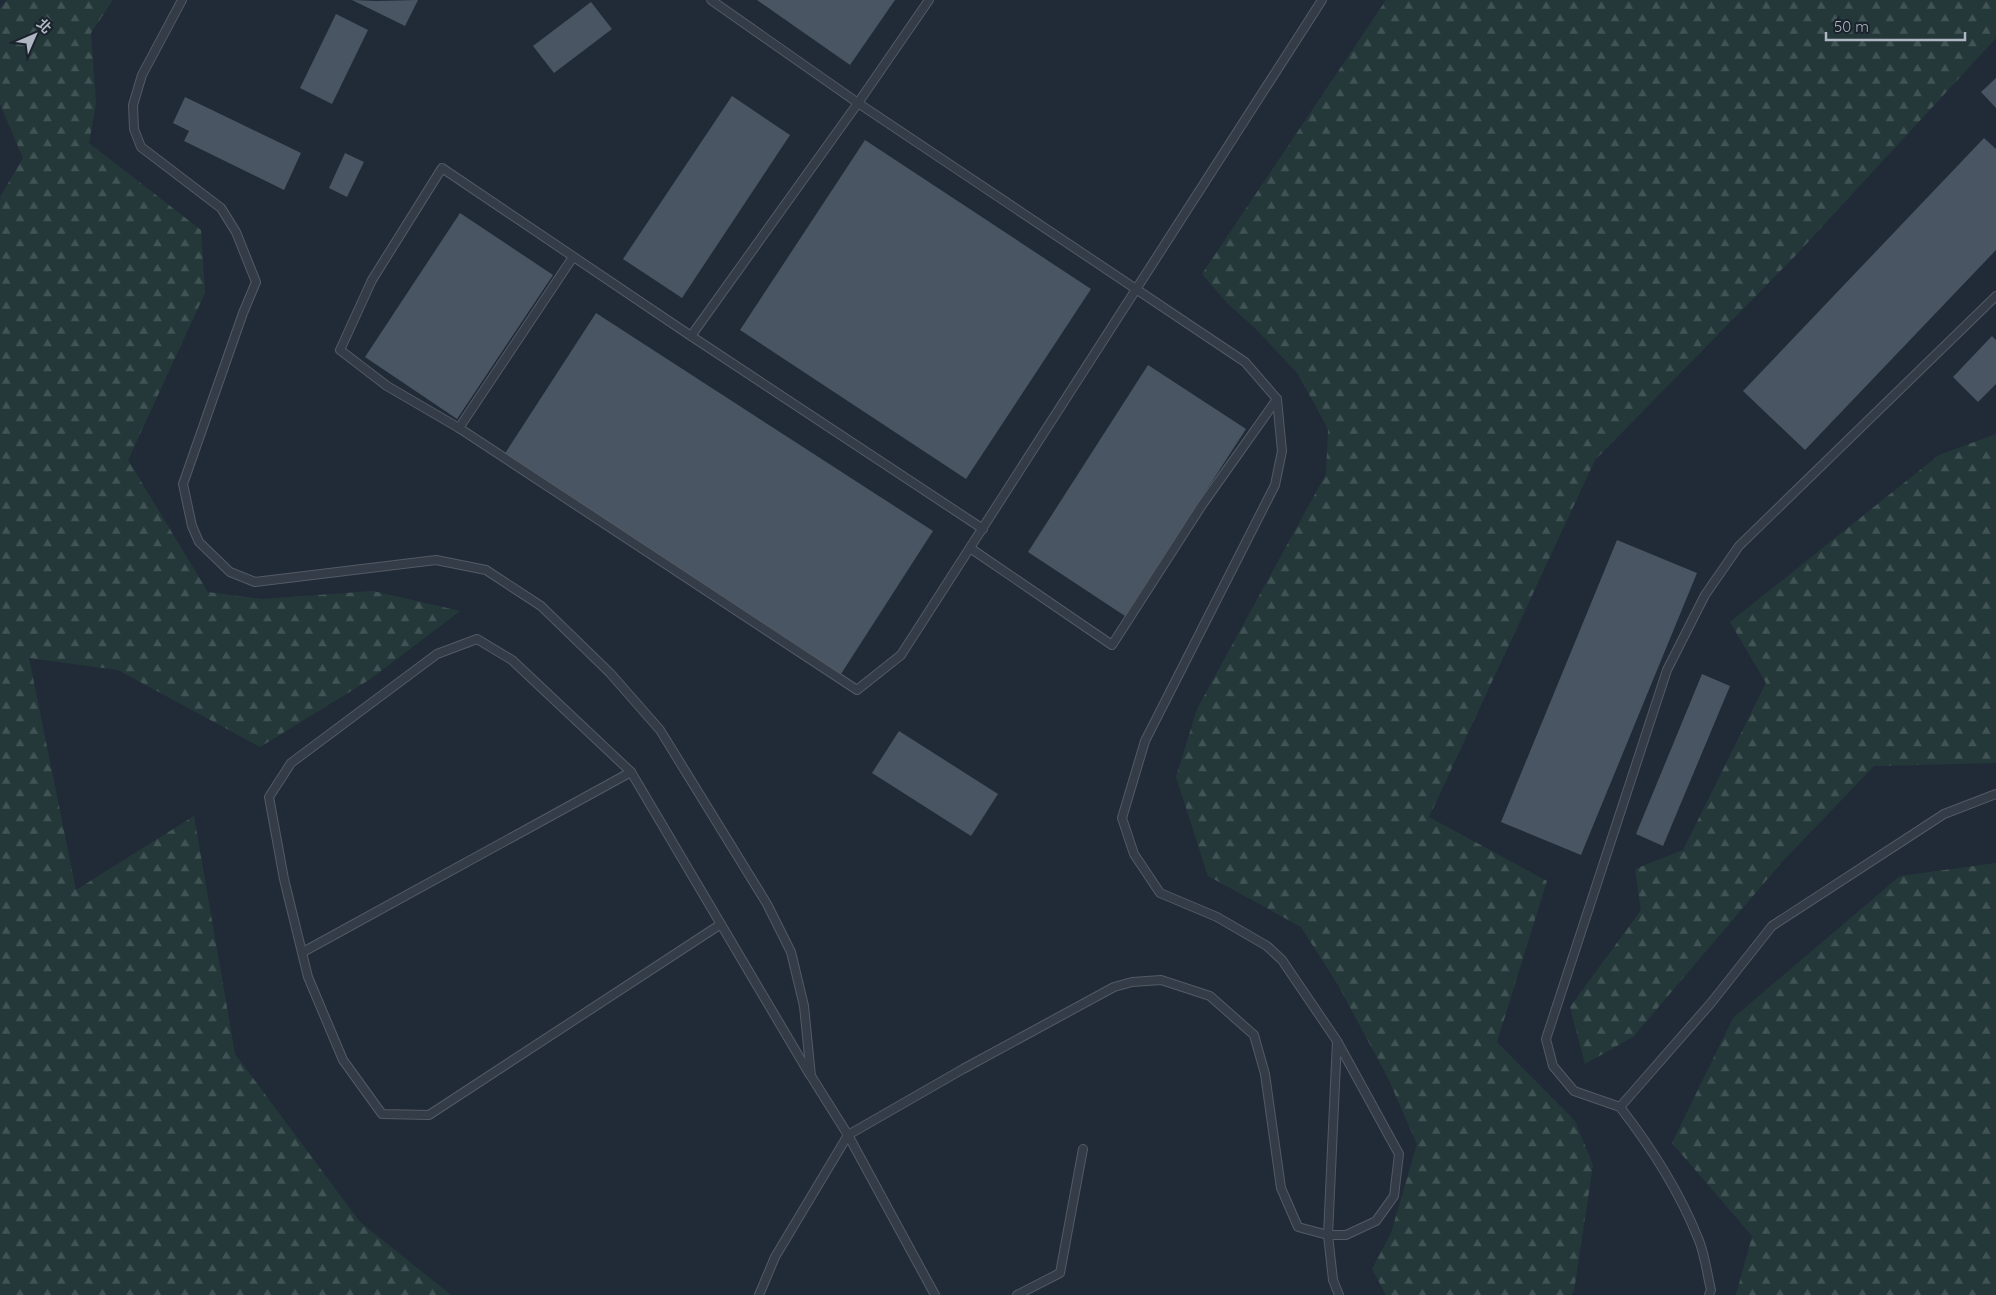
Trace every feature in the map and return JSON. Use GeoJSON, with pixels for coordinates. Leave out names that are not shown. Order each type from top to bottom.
{"type":"FeatureCollection","features":[{"type":"Feature","properties":{"kind":"lane"},"geometry":{"type":"LineString","coordinates":[[182,0],[142,75],[133,105],[134,128],[141,147],[221,208],[236,232],[256,282],[242,313],[183,484],[192,526],[199,542],[230,572],[256,582],[436,560],[486,570],[541,606],[610,673],[660,730],[767,904],[793,961],[804,1006],[811,1076]]}},
{"type":"Feature","properties":{"kind":"lane"},"geometry":{"type":"LineString","coordinates":[[711,0],[858,103],[1245,362],[1277,399],[1282,451],[1275,485],[1145,742],[1122,818],[1134,854],[1160,893],[1217,917],[1267,946],[1282,960],[1337,1041],[1399,1154],[1394,1196],[1376,1222],[1346,1235],[1328,1235],[1298,1227],[1281,1188],[1265,1074],[1254,1035],[1210,996],[1161,980],[1132,982],[1114,987],[963,1069],[848,1135],[775,1257],[759,1295]]}},
{"type":"Feature","properties":{"kind":"lane"},"geometry":{"type":"LineString","coordinates":[[691,336],[858,103],[929,0]]}},
{"type":"Feature","properties":{"kind":"lane"},"geometry":{"type":"LineString","coordinates":[[983,529],[572,257],[442,168],[372,280],[340,350],[387,386],[459,428],[858,690],[901,655],[983,529],[1322,0]]}},
{"type":"Feature","properties":{"kind":"lane"},"geometry":{"type":"LineString","coordinates":[[459,428],[572,257]]}},
{"type":"Feature","properties":{"kind":"lane"},"geometry":{"type":"LineString","coordinates":[[1710,1295],[1711,1290],[1699,1240],[1667,1176],[1642,1135],[1620,1107],[1574,1091],[1553,1066],[1546,1039],[1667,670],[1705,595],[1740,546],[1996,296]]}},
{"type":"Feature","properties":{"kind":"lane"},"geometry":{"type":"LineString","coordinates":[[970,548],[1112,645],[1202,505],[1277,399]]}},
{"type":"Feature","properties":{"kind":"lane"},"geometry":{"type":"LineString","coordinates":[[720,924],[429,1115],[382,1114],[343,1060],[308,977],[284,879],[269,797],[291,763],[437,654],[478,639],[512,660],[631,772],[720,924],[848,1135],[935,1295]]}},
{"type":"Feature","properties":{"kind":"lane"},"geometry":{"type":"LineString","coordinates":[[303,952],[631,772]]}},
{"type":"Feature","properties":{"kind":"lane"},"geometry":{"type":"LineString","coordinates":[[1620,1107],[1711,1003],[1772,926],[1944,814],[1996,794]]}},
{"type":"Feature","properties":{"kind":"lane"},"geometry":{"type":"LineString","coordinates":[[1337,1041],[1328,1235],[1333,1280],[1339,1295]]}},
{"type":"Feature","properties":{"kind":"lane"},"geometry":{"type":"LineString","coordinates":[[1017,1295],[1060,1274],[1083,1148]]}},
{"type":"Feature","properties":{"kind":"green space"},"geometry":{"type":"Polygon","coordinates":[[[7,0],[113,0],[91,33],[96,104],[89,143],[201,230],[205,293],[128,460],[208,592],[262,599],[373,591],[460,611],[369,680],[260,747],[118,670],[29,658],[76,890],[194,816],[235,1054],[360,1222],[451,1295],[0,1295],[0,197],[23,158],[0,104],[0,8],[7,0]]]}},
{"type":"Feature","properties":{"kind":"green space"},"geometry":{"type":"Polygon","coordinates":[[[1386,0],[1996,0],[1996,38],[1796,255],[1595,460],[1429,817],[1547,881],[1497,1042],[1575,1121],[1593,1165],[1574,1291],[1571,1295],[1386,1295],[1372,1269],[1391,1233],[1417,1144],[1387,1076],[1338,985],[1301,927],[1208,876],[1176,777],[1197,709],[1326,474],[1328,429],[1298,374],[1255,328],[1228,304],[1202,274],[1386,0]]]}},
{"type":"Feature","properties":{"kind":"green space"},"geometry":{"type":"Polygon","coordinates":[[[1996,434],[1996,763],[1874,766],[1781,863],[1633,1037],[1585,1064],[1570,1007],[1641,910],[1635,869],[1683,850],[1766,683],[1730,622],[1939,455],[1996,434]]]}},
{"type":"Feature","properties":{"kind":"green space"},"geometry":{"type":"Polygon","coordinates":[[[1996,863],[1996,1295],[1736,1295],[1752,1236],[1672,1143],[1733,1018],[1900,876],[1996,863]]]}},
{"type":"Feature","properties":{"kind":"building"},"geometry":{"type":"Polygon","coordinates":[[[352,0],[376,1],[418,0],[405,26],[352,0]]]}},
{"type":"Feature","properties":{"kind":"building"},"geometry":{"type":"Polygon","coordinates":[[[757,0],[895,0],[850,65],[757,0]]]}},
{"type":"Feature","properties":{"kind":"building"},"geometry":{"type":"Polygon","coordinates":[[[591,2],[612,29],[554,73],[533,46],[591,2]]]}},
{"type":"Feature","properties":{"kind":"building"},"geometry":{"type":"Polygon","coordinates":[[[336,14],[368,30],[332,104],[300,88],[336,14]]]}},
{"type":"Feature","properties":{"kind":"building"},"geometry":{"type":"Polygon","coordinates":[[[1996,78],[1996,108],[1981,92],[1996,78]]]}},
{"type":"Feature","properties":{"kind":"building"},"geometry":{"type":"Polygon","coordinates":[[[732,96],[790,135],[682,298],[623,259],[732,96]]]}},
{"type":"Feature","properties":{"kind":"building"},"geometry":{"type":"Polygon","coordinates":[[[185,97],[301,153],[284,190],[184,141],[189,131],[173,123],[185,97]]]}},
{"type":"Feature","properties":{"kind":"building"},"geometry":{"type":"Polygon","coordinates":[[[1984,138],[1996,149],[1996,250],[1805,450],[1743,391],[1984,138]]]}},
{"type":"Feature","properties":{"kind":"building"},"geometry":{"type":"Polygon","coordinates":[[[865,140],[1091,289],[966,479],[740,330],[865,140]]]}},
{"type":"Feature","properties":{"kind":"building"},"geometry":{"type":"Polygon","coordinates":[[[345,153],[364,162],[347,197],[329,188],[345,153]]]}},
{"type":"Feature","properties":{"kind":"building"},"geometry":{"type":"Polygon","coordinates":[[[460,213],[553,275],[457,419],[365,357],[460,213]]]}},
{"type":"Feature","properties":{"kind":"building"},"geometry":{"type":"Polygon","coordinates":[[[596,313],[933,531],[841,674],[504,455],[596,313]]]}},
{"type":"Feature","properties":{"kind":"building"},"geometry":{"type":"Polygon","coordinates":[[[1992,336],[1996,340],[1996,384],[1978,402],[1953,377],[1992,336]]]}},
{"type":"Feature","properties":{"kind":"building"},"geometry":{"type":"Polygon","coordinates":[[[1148,365],[1246,429],[1125,616],[1028,552],[1148,365]]]}},
{"type":"Feature","properties":{"kind":"building"},"geometry":{"type":"Polygon","coordinates":[[[1617,540],[1697,573],[1581,855],[1501,822],[1617,540]]]}},
{"type":"Feature","properties":{"kind":"building"},"geometry":{"type":"Polygon","coordinates":[[[1702,674],[1730,686],[1663,846],[1636,834],[1702,674]]]}},
{"type":"Feature","properties":{"kind":"building"},"geometry":{"type":"Polygon","coordinates":[[[899,731],[998,794],[971,836],[872,773],[899,731]]]}}]}
